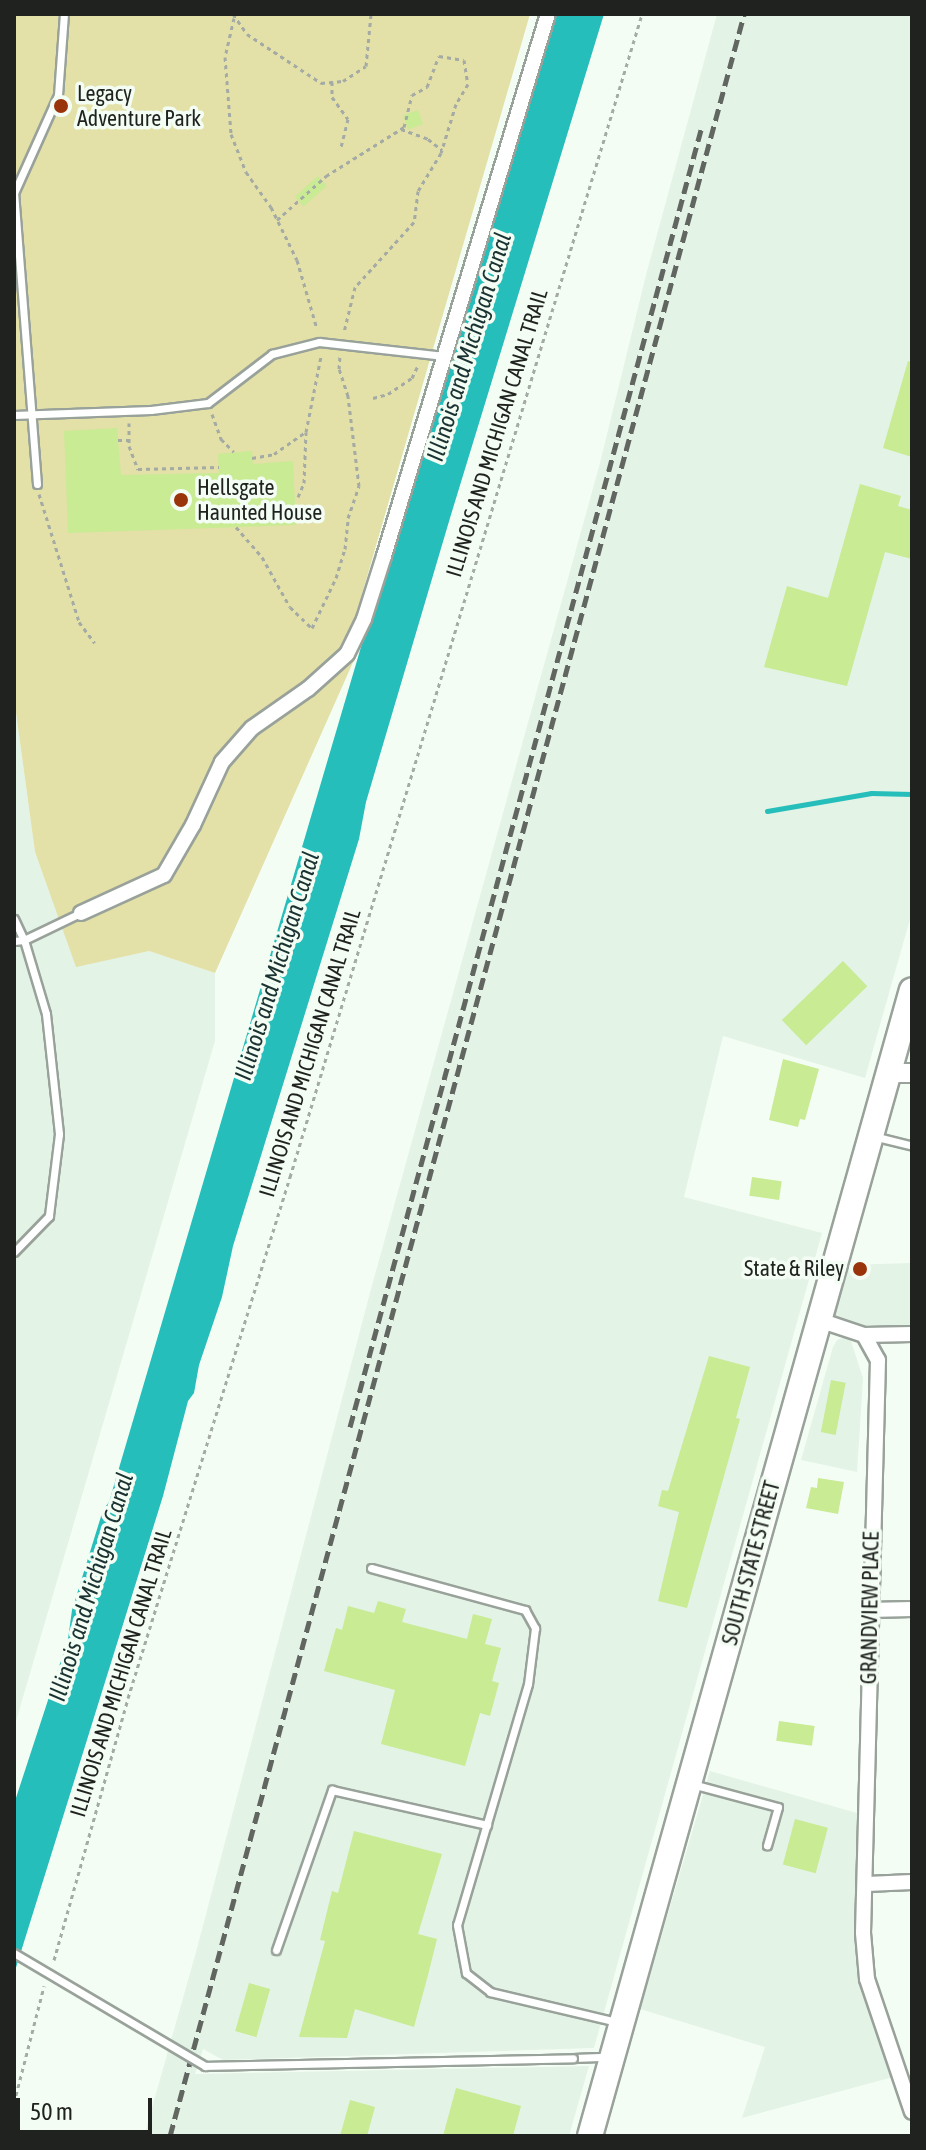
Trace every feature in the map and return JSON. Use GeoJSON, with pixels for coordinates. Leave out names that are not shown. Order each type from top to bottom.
{"type":"FeatureCollection","features":[{"type":"Feature","properties":{"kind":"main road","name":"SOUTH STATE STREET"},"geometry":{"type":"LineString","coordinates":[[590,2136],[871,1136],[900,1073],[912,990]]}},
{"type":"Feature","properties":{"kind":"street"},"geometry":{"type":"LineString","coordinates":[[81,913],[164,875],[193,825],[222,762],[252,728],[308,689],[347,654],[364,619],[548,14]]}},
{"type":"Feature","properties":{"kind":"street"},"geometry":{"type":"LineString","coordinates":[[819,1320],[864,1335],[912,1334]]}},
{"type":"Feature","properties":{"kind":"street","name":"GRANDVIEW PLACE"},"geometry":{"type":"LineString","coordinates":[[864,1335],[878,1360],[869,1610],[867,1884],[863,1933],[867,1979],[912,2112]]}},
{"type":"Feature","properties":{"kind":"street"},"geometry":{"type":"LineString","coordinates":[[869,1610],[912,1609]]}},
{"type":"Feature","properties":{"kind":"street"},"geometry":{"type":"LineString","coordinates":[[867,1884],[912,1882]]}},
{"type":"Feature","properties":{"kind":"lane"},"geometry":{"type":"LineString","coordinates":[[37,484],[14,193],[58,95],[64,14]]}},
{"type":"Feature","properties":{"kind":"lane"},"geometry":{"type":"LineString","coordinates":[[14,415],[208,403],[272,354],[319,342],[444,356]]}},
{"type":"Feature","properties":{"kind":"lane"},"geometry":{"type":"LineString","coordinates":[[14,941],[24,940],[81,913]]}},
{"type":"Feature","properties":{"kind":"lane"},"geometry":{"type":"LineString","coordinates":[[14,919],[24,940],[46,1014],[59,1134],[49,1216],[14,1252]]}},
{"type":"Feature","properties":{"kind":"lane"},"geometry":{"type":"LineString","coordinates":[[871,1136],[912,1146]]}},
{"type":"Feature","properties":{"kind":"lane"},"geometry":{"type":"LineString","coordinates":[[371,1568],[525,1610],[535,1628],[528,1684],[457,1925],[466,1973],[490,1992],[623,2024]]}},
{"type":"Feature","properties":{"kind":"lane"},"geometry":{"type":"LineString","coordinates":[[690,1784],[778,1807],[767,1845]]}},
{"type":"Feature","properties":{"kind":"lane"},"geometry":{"type":"LineString","coordinates":[[276,1950],[332,1790],[487,1825]]}},
{"type":"Feature","properties":{"kind":"lane"},"geometry":{"type":"LineString","coordinates":[[14,1953],[205,2066],[613,2057]]}},
{"type":"Feature","properties":{"kind":"path"},"geometry":{"type":"LineString","coordinates":[[234,16],[247,34],[321,83],[343,81],[366,66],[371,14]]}},
{"type":"Feature","properties":{"kind":"path","name":"ILLINOIS AND MICHIGAN CANAL TRAIL"},"geometry":{"type":"LineString","coordinates":[[53,1963],[128,1698],[290,1177],[417,748],[642,14]]}},
{"type":"Feature","properties":{"kind":"path"},"geometry":{"type":"LineString","coordinates":[[234,16],[225,57],[231,134],[246,172],[277,220],[307,288],[322,358],[306,432],[304,483],[298,497]]}},
{"type":"Feature","properties":{"kind":"path"},"geometry":{"type":"LineString","coordinates":[[236,527],[262,557],[290,607],[312,628],[336,578],[345,549],[348,518],[359,486],[348,396],[339,369],[341,343],[355,287],[414,222],[418,191],[442,150],[456,104],[468,84],[464,60],[439,56],[427,87],[412,95],[410,113],[401,129],[326,176],[277,220]]}},
{"type":"Feature","properties":{"kind":"path"},"geometry":{"type":"LineString","coordinates":[[332,82],[332,97],[348,119],[341,147]]}},
{"type":"Feature","properties":{"kind":"path"},"geometry":{"type":"LineString","coordinates":[[401,129],[428,139],[442,150]]}},
{"type":"Feature","properties":{"kind":"path"},"geometry":{"type":"LineString","coordinates":[[373,398],[388,394],[412,378],[423,354]]}},
{"type":"Feature","properties":{"kind":"path"},"geometry":{"type":"LineString","coordinates":[[208,403],[221,439],[234,452]]}},
{"type":"Feature","properties":{"kind":"path"},"geometry":{"type":"LineString","coordinates":[[129,410],[129,440],[138,469],[211,470],[219,467]]}},
{"type":"Feature","properties":{"kind":"path"},"geometry":{"type":"LineString","coordinates":[[252,458],[274,454],[306,432]]}},
{"type":"Feature","properties":{"kind":"path"},"geometry":{"type":"LineString","coordinates":[[118,440],[129,440]]}},
{"type":"Feature","properties":{"kind":"path"},"geometry":{"type":"LineString","coordinates":[[37,484],[79,622],[95,643]]}},
{"type":"Feature","properties":{"kind":"path"},"geometry":{"type":"LineString","coordinates":[[14,2103],[44,1985]]}},
{"type":"Feature","properties":{"kind":"shaded area","name":"Legacy Adventure Park"},"geometry":{"type":"Polygon","coordinates":[[[14,14],[530,14],[362,594],[354,660],[215,973],[149,951],[76,967],[35,852],[14,698],[14,14]]]}},
{"type":"Feature","properties":{"kind":"shaded area"},"geometry":{"type":"Polygon","coordinates":[[[717,14],[912,14],[912,912],[865,1078],[723,1036],[684,1197],[822,1233],[594,2048],[223,2060],[203,2049],[195,2074],[589,2066],[569,2136],[144,2136],[196,1952],[371,1289],[600,463],[646,275],[717,14]]]}},
{"type":"Feature","properties":{"kind":"shaded area"},"geometry":{"type":"Polygon","coordinates":[[[14,698],[35,852],[76,966],[149,951],[215,973],[215,1041],[14,1728],[14,698]]]}},
{"type":"Feature","properties":{"kind":"shaded area"},"geometry":{"type":"Polygon","coordinates":[[[912,1263],[912,1330],[867,1332],[832,1319],[847,1265],[912,1263]]]}},
{"type":"Feature","properties":{"kind":"shaded area"},"geometry":{"type":"Polygon","coordinates":[[[850,1338],[863,1378],[857,1472],[801,1460],[833,1347],[837,1340],[850,1338]]]}},
{"type":"Feature","properties":{"kind":"shaded area"},"geometry":{"type":"Polygon","coordinates":[[[710,1771],[857,1813],[857,1976],[893,2077],[742,2118],[765,2047],[640,2009],[710,1771]]]}},
{"type":"Feature","properties":{"kind":"water","name":"Illinois and Michigan Canal"},"geometry":{"type":"Polygon","coordinates":[[[555,14],[604,14],[450,518],[366,802],[359,839],[233,1246],[222,1297],[199,1365],[194,1393],[188,1401],[163,1496],[14,1974],[14,1804],[68,1639],[72,1610],[103,1510],[109,1502],[468,284],[555,14]]]}},
{"type":"Feature","properties":{"kind":"building"},"geometry":{"type":"Polygon","coordinates":[[[418,110],[423,124],[408,130],[403,115],[418,110]]]}},
{"type":"Feature","properties":{"kind":"building"},"geometry":{"type":"Polygon","coordinates":[[[318,176],[327,186],[304,206],[295,197],[318,176]]]}},
{"type":"Feature","properties":{"kind":"building"},"geometry":{"type":"Polygon","coordinates":[[[908,361],[912,362],[912,457],[883,448],[908,361]]]}},
{"type":"Feature","properties":{"kind":"building","name":"Hellsgate Haunted House"},"geometry":{"type":"Polygon","coordinates":[[[117,428],[121,475],[219,473],[218,454],[252,451],[253,464],[293,461],[296,525],[68,533],[64,431],[117,428]]]}},
{"type":"Feature","properties":{"kind":"building"},"geometry":{"type":"Polygon","coordinates":[[[860,484],[901,496],[898,506],[912,510],[912,559],[885,552],[847,686],[764,667],[787,586],[828,598],[860,484]]]}},
{"type":"Feature","properties":{"kind":"building"},"geometry":{"type":"Polygon","coordinates":[[[843,961],[867,986],[806,1045],[782,1020],[843,961]]]}},
{"type":"Feature","properties":{"kind":"building"},"geometry":{"type":"Polygon","coordinates":[[[783,1059],[819,1069],[805,1120],[800,1119],[798,1127],[769,1120],[783,1059]]]}},
{"type":"Feature","properties":{"kind":"building"},"geometry":{"type":"Polygon","coordinates":[[[752,1177],[782,1181],[779,1200],[749,1196],[752,1177]]]}},
{"type":"Feature","properties":{"kind":"building"},"geometry":{"type":"Polygon","coordinates":[[[709,1356],[750,1367],[736,1418],[740,1419],[687,1608],[658,1601],[679,1512],[658,1506],[662,1490],[668,1491],[709,1356]]]}},
{"type":"Feature","properties":{"kind":"building"},"geometry":{"type":"Polygon","coordinates":[[[831,1380],[846,1383],[836,1435],[821,1432],[831,1380]]]}},
{"type":"Feature","properties":{"kind":"building"},"geometry":{"type":"Polygon","coordinates":[[[818,1478],[844,1482],[838,1514],[806,1508],[811,1487],[817,1488],[818,1478]]]}},
{"type":"Feature","properties":{"kind":"building"},"geometry":{"type":"Polygon","coordinates":[[[378,1601],[406,1609],[402,1622],[467,1639],[473,1614],[492,1619],[485,1644],[501,1648],[492,1681],[499,1683],[490,1716],[480,1713],[465,1766],[381,1744],[395,1690],[324,1671],[336,1628],[342,1630],[348,1606],[374,1613],[378,1601]]]}},
{"type":"Feature","properties":{"kind":"building"},"geometry":{"type":"Polygon","coordinates":[[[779,1721],[815,1726],[812,1746],[776,1741],[779,1721]]]}},
{"type":"Feature","properties":{"kind":"building"},"geometry":{"type":"Polygon","coordinates":[[[795,1819],[828,1828],[816,1873],[783,1864],[795,1819]]]}},
{"type":"Feature","properties":{"kind":"building"},"geometry":{"type":"Polygon","coordinates":[[[354,1831],[442,1854],[418,1934],[437,1939],[428,1975],[414,2027],[355,2009],[347,2038],[299,2037],[325,1941],[320,1940],[332,1891],[338,1893],[354,1831]]]}},
{"type":"Feature","properties":{"kind":"building"},"geometry":{"type":"Polygon","coordinates":[[[249,1983],[270,1989],[256,2037],[235,2031],[249,1983]]]}},
{"type":"Feature","properties":{"kind":"building"},"geometry":{"type":"Polygon","coordinates":[[[456,2088],[521,2106],[513,2136],[443,2136],[456,2088]]]}},
{"type":"Feature","properties":{"kind":"building"},"geometry":{"type":"Polygon","coordinates":[[[350,2100],[375,2107],[367,2136],[340,2136],[350,2100]]]}},
{"type":"Feature","properties":{"kind":"waterway"},"geometry":{"type":"LineString","coordinates":[[767,811],[871,793],[912,794]]}},
{"type":"Feature","properties":{"kind":"railway"},"geometry":{"type":"LineString","coordinates":[[170,2136],[744,14]]}},
{"type":"Feature","properties":{"kind":"railway"},"geometry":{"type":"LineString","coordinates":[[350,1427],[701,130]]}},
{"type":"Feature","properties":{"kind":"place","name":"Legacy Adventure Park"},"geometry":{"type":"Point","coordinates":[61,106]}},
{"type":"Feature","properties":{"kind":"place","name":"Hellsgate Haunted House"},"geometry":{"type":"Point","coordinates":[181,500]}},
{"type":"Feature","properties":{"kind":"place","name":"State & Riley"},"geometry":{"type":"Point","coordinates":[860,1269]}}]}
